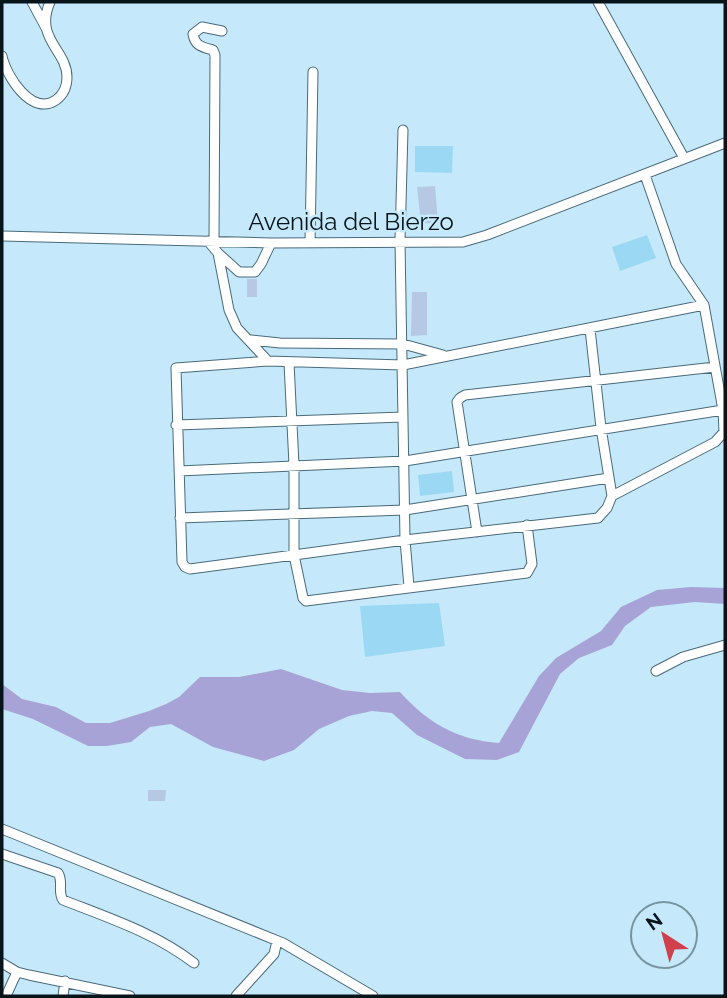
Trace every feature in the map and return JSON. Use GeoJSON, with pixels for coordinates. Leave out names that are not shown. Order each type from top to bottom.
{"type":"FeatureCollection","features":[{"type":"Feature","properties":{"kind":"street"},"geometry":{"type":"LineString","coordinates":[[2,56],[27,98],[38,104],[51,103],[61,96],[68,74],[32,2]]}},
{"type":"Feature","properties":{"kind":"street"},"geometry":{"type":"LineString","coordinates":[[46,29],[46,12],[50,2]]}},
{"type":"Feature","properties":{"kind":"street"},"geometry":{"type":"LineString","coordinates":[[598,2],[684,158]]}},
{"type":"Feature","properties":{"kind":"street"},"geometry":{"type":"LineString","coordinates":[[222,31],[202,27],[193,34],[200,47],[213,50],[215,55],[211,241],[218,253],[239,272],[255,272],[271,243]]}},
{"type":"Feature","properties":{"kind":"street"},"geometry":{"type":"LineString","coordinates":[[310,243],[313,72]]}},
{"type":"Feature","properties":{"kind":"street"},"geometry":{"type":"LineString","coordinates":[[403,130],[400,241],[405,540],[409,587]]}},
{"type":"Feature","properties":{"kind":"street","name":"Avenida del Bierzo"},"geometry":{"type":"LineString","coordinates":[[2,236],[271,243],[463,242],[725,143]]}},
{"type":"Feature","properties":{"kind":"street"},"geometry":{"type":"LineString","coordinates":[[612,496],[715,442],[724,432],[723,410],[704,305],[676,264],[645,175]]}},
{"type":"Feature","properties":{"kind":"street"},"geometry":{"type":"LineString","coordinates":[[218,253],[229,310],[237,328],[268,361]]}},
{"type":"Feature","properties":{"kind":"street"},"geometry":{"type":"LineString","coordinates":[[590,329],[600,428],[612,496],[607,508],[598,517],[191,569],[185,567],[182,562],[176,368],[268,361],[403,365],[704,305]]}},
{"type":"Feature","properties":{"kind":"street"},"geometry":{"type":"LineString","coordinates":[[251,340],[280,343],[403,344],[446,356]]}},
{"type":"Feature","properties":{"kind":"street"},"geometry":{"type":"LineString","coordinates":[[289,363],[294,466],[294,555],[303,598],[306,601],[527,573],[532,564],[527,525]]}},
{"type":"Feature","properties":{"kind":"street"},"geometry":{"type":"LineString","coordinates":[[477,532],[457,402],[460,398],[466,395],[715,367]]}},
{"type":"Feature","properties":{"kind":"street"},"geometry":{"type":"LineString","coordinates":[[179,471],[405,461],[723,410]]}},
{"type":"Feature","properties":{"kind":"street"},"geometry":{"type":"LineString","coordinates":[[176,425],[404,416]]}},
{"type":"Feature","properties":{"kind":"street"},"geometry":{"type":"LineString","coordinates":[[180,518],[405,510],[609,478]]}},
{"type":"Feature","properties":{"kind":"street"},"geometry":{"type":"LineString","coordinates":[[656,671],[683,657],[725,645]]}},
{"type":"Feature","properties":{"kind":"street"},"geometry":{"type":"LineString","coordinates":[[2,829],[277,941],[373,996]]}},
{"type":"Feature","properties":{"kind":"street"},"geometry":{"type":"LineString","coordinates":[[2,854],[58,873],[62,878],[60,895],[63,900],[146,933],[174,948],[194,963]]}},
{"type":"Feature","properties":{"kind":"street"},"geometry":{"type":"LineString","coordinates":[[236,996],[274,954],[277,941]]}},
{"type":"Feature","properties":{"kind":"street"},"geometry":{"type":"LineString","coordinates":[[2,962],[17,972],[130,996]]}},
{"type":"Feature","properties":{"kind":"street"},"geometry":{"type":"LineString","coordinates":[[6,996],[17,972]]}},
{"type":"Feature","properties":{"kind":"street"},"geometry":{"type":"LineString","coordinates":[[63,996],[65,981]]}},
{"type":"Feature","properties":{"kind":"shaded area"},"geometry":{"type":"Polygon","coordinates":[[[415,146],[453,146],[452,173],[415,172],[415,146]]]}},
{"type":"Feature","properties":{"kind":"shaded area"},"geometry":{"type":"Polygon","coordinates":[[[647,235],[656,258],[620,271],[612,247],[647,235]]]}},
{"type":"Feature","properties":{"kind":"shaded area"},"geometry":{"type":"Polygon","coordinates":[[[452,471],[454,492],[420,496],[418,475],[452,471]]]}},
{"type":"Feature","properties":{"kind":"shaded area"},"geometry":{"type":"Polygon","coordinates":[[[725,588],[725,604],[695,602],[651,607],[625,626],[612,645],[579,658],[560,674],[519,752],[497,760],[465,759],[417,735],[392,713],[372,711],[349,716],[319,729],[294,750],[264,761],[213,747],[171,724],[150,727],[131,742],[88,746],[33,719],[2,709],[2,684],[22,699],[56,707],[86,723],[110,723],[166,704],[179,697],[200,677],[239,677],[281,669],[342,690],[400,692],[421,713],[444,728],[470,738],[499,743],[539,676],[556,658],[601,631],[621,607],[657,590],[725,588]]]}},
{"type":"Feature","properties":{"kind":"shaded area"},"geometry":{"type":"Polygon","coordinates":[[[439,603],[445,646],[365,657],[360,606],[439,603]]]}},
{"type":"Feature","properties":{"kind":"building"},"geometry":{"type":"Polygon","coordinates":[[[435,186],[438,222],[421,224],[417,187],[435,186]]]}},
{"type":"Feature","properties":{"kind":"building"},"geometry":{"type":"Polygon","coordinates":[[[247,279],[257,279],[257,297],[247,297],[247,279]]]}},
{"type":"Feature","properties":{"kind":"building"},"geometry":{"type":"Polygon","coordinates":[[[412,292],[427,292],[427,335],[411,336],[412,292]]]}},
{"type":"Feature","properties":{"kind":"building"},"geometry":{"type":"Polygon","coordinates":[[[148,790],[166,790],[165,801],[148,801],[148,790]]]}}]}
